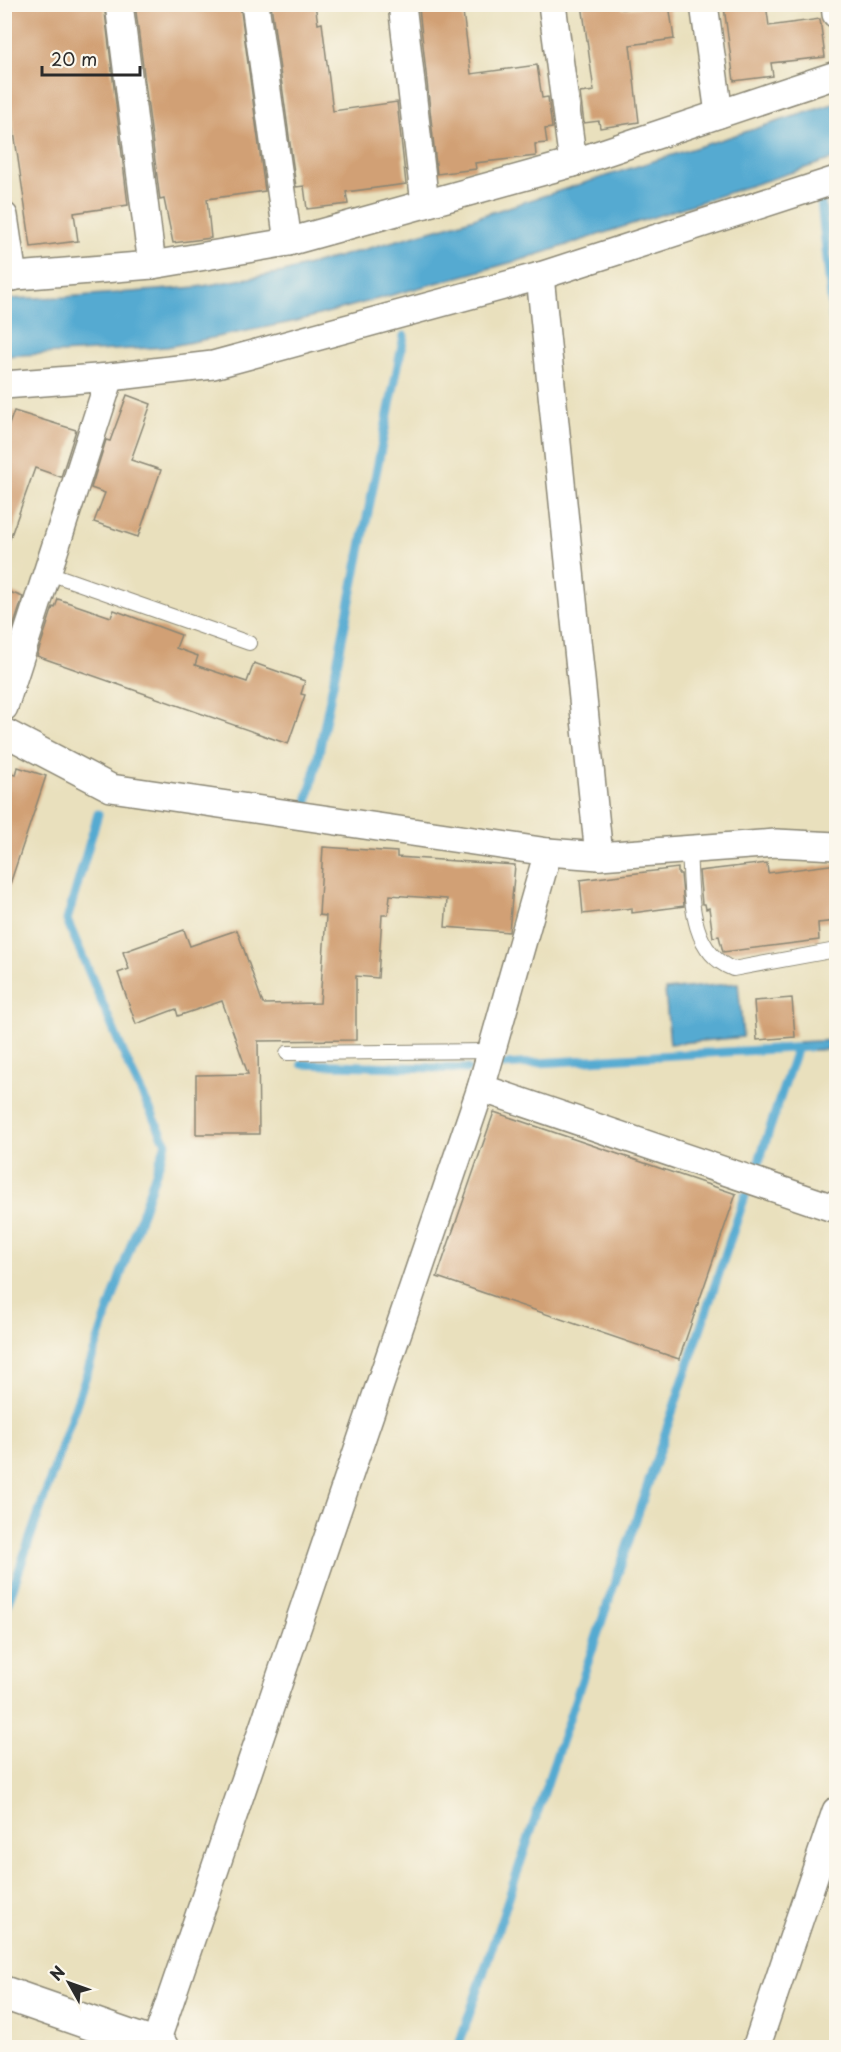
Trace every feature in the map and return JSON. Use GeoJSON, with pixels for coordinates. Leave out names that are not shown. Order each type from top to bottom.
{"type":"FeatureCollection","features":[{"type":"Feature","properties":{"kind":"street"},"geometry":{"type":"LineString","coordinates":[[119,4],[152,266]]}},
{"type":"Feature","properties":{"kind":"street"},"geometry":{"type":"LineString","coordinates":[[255,4],[288,242]]}},
{"type":"Feature","properties":{"kind":"street"},"geometry":{"type":"LineString","coordinates":[[402,4],[425,204]]}},
{"type":"Feature","properties":{"kind":"street"},"geometry":{"type":"LineString","coordinates":[[552,4],[573,163]]}},
{"type":"Feature","properties":{"kind":"street"},"geometry":{"type":"LineString","coordinates":[[704,4],[719,114]]}},
{"type":"Feature","properties":{"kind":"street"},"geometry":{"type":"LineString","coordinates":[[835,4],[837,14]]}},
{"type":"Feature","properties":{"kind":"street"},"geometry":{"type":"LineString","coordinates":[[4,216],[9,277],[152,266],[288,242],[573,163],[837,75]]}},
{"type":"Feature","properties":{"kind":"street"},"geometry":{"type":"LineString","coordinates":[[4,385],[110,377],[213,365],[540,276],[837,180]]}},
{"type":"Feature","properties":{"kind":"street"},"geometry":{"type":"LineString","coordinates":[[540,276],[600,856]]}},
{"type":"Feature","properties":{"kind":"street"},"geometry":{"type":"LineString","coordinates":[[4,707],[49,573],[110,377]]}},
{"type":"Feature","properties":{"kind":"street"},"geometry":{"type":"LineString","coordinates":[[4,732],[111,788],[548,852],[600,856],[776,843],[837,846]]}},
{"type":"Feature","properties":{"kind":"street"},"geometry":{"type":"LineString","coordinates":[[4,1993],[157,2047],[481,1088],[548,852]]}},
{"type":"Feature","properties":{"kind":"street"},"geometry":{"type":"LineString","coordinates":[[481,1088],[837,1209]]}},
{"type":"Feature","properties":{"kind":"street"},"geometry":{"type":"LineString","coordinates":[[756,2048],[837,1811]]}},
{"type":"Feature","properties":{"kind":"lane"},"geometry":{"type":"LineString","coordinates":[[49,573],[249,643]]}},
{"type":"Feature","properties":{"kind":"lane"},"geometry":{"type":"LineString","coordinates":[[689,849],[694,912],[699,932],[708,952],[718,963],[733,969],[837,950]]}},
{"type":"Feature","properties":{"kind":"lane"},"geometry":{"type":"LineString","coordinates":[[287,1053],[492,1051]]}},
{"type":"Feature","properties":{"kind":"water"},"geometry":{"type":"Polygon","coordinates":[[[836,103],[836,158],[524,259],[297,321],[167,347],[5,356],[5,299],[197,287],[284,272],[455,224],[836,103]]]}},
{"type":"Feature","properties":{"kind":"water"},"geometry":{"type":"Polygon","coordinates":[[[738,983],[743,1037],[670,1044],[665,990],[738,983]]]}},
{"type":"Feature","properties":{"kind":"water"},"geometry":{"type":"Polygon","coordinates":[[[836,1040],[836,1049],[796,1051],[798,1042],[836,1040]]]}},
{"type":"Feature","properties":{"kind":"building"},"geometry":{"type":"Polygon","coordinates":[[[4,4],[104,4],[128,205],[74,213],[78,241],[31,247],[4,64],[4,4]]]}},
{"type":"Feature","properties":{"kind":"building"},"geometry":{"type":"Polygon","coordinates":[[[135,4],[240,4],[265,191],[207,199],[211,238],[173,243],[164,199],[160,200],[135,4]]]}},
{"type":"Feature","properties":{"kind":"building"},"geometry":{"type":"Polygon","coordinates":[[[271,4],[315,4],[318,24],[322,23],[333,111],[397,102],[406,184],[346,192],[348,204],[307,209],[304,186],[296,187],[271,4]]]}},
{"type":"Feature","properties":{"kind":"building"},"geometry":{"type":"Polygon","coordinates":[[[436,4],[462,4],[471,74],[537,65],[542,98],[548,97],[552,128],[545,129],[547,143],[535,144],[536,156],[475,163],[476,169],[437,174],[419,8],[436,4]]]}},
{"type":"Feature","properties":{"kind":"building"},"geometry":{"type":"Polygon","coordinates":[[[582,4],[621,4],[622,9],[669,4],[674,39],[630,45],[639,122],[600,128],[599,121],[584,123],[580,93],[594,91],[582,4]]]}},
{"type":"Feature","properties":{"kind":"building"},"geometry":{"type":"Polygon","coordinates":[[[766,4],[769,26],[820,19],[825,57],[771,63],[773,76],[734,81],[724,7],[766,4]]]}},
{"type":"Feature","properties":{"kind":"building"},"geometry":{"type":"Polygon","coordinates":[[[127,395],[151,404],[131,460],[161,470],[138,537],[94,522],[105,493],[91,488],[106,440],[110,441],[127,395]]]}},
{"type":"Feature","properties":{"kind":"building"},"geometry":{"type":"Polygon","coordinates":[[[14,411],[76,430],[61,477],[35,468],[8,544],[4,543],[4,438],[14,411]]]}},
{"type":"Feature","properties":{"kind":"building"},"geometry":{"type":"Polygon","coordinates":[[[4,590],[23,597],[7,646],[4,645],[4,590]]]}},
{"type":"Feature","properties":{"kind":"building"},"geometry":{"type":"Polygon","coordinates":[[[58,599],[111,617],[114,610],[181,635],[176,648],[198,656],[195,665],[247,682],[254,663],[305,681],[301,694],[305,695],[288,744],[37,656],[53,607],[55,608],[58,599]]]}},
{"type":"Feature","properties":{"kind":"building"},"geometry":{"type":"Polygon","coordinates":[[[18,767],[46,776],[9,887],[4,886],[4,772],[16,775],[18,767]]]}},
{"type":"Feature","properties":{"kind":"building"},"geometry":{"type":"Polygon","coordinates":[[[323,847],[397,852],[397,857],[515,865],[509,932],[445,927],[447,899],[390,895],[388,915],[382,915],[378,978],[356,976],[356,1040],[258,1041],[259,1134],[196,1134],[196,1075],[248,1074],[222,1001],[178,1016],[176,1009],[136,1024],[118,973],[129,969],[123,952],[184,930],[190,946],[237,930],[263,1004],[320,1003],[326,916],[319,915],[323,847]]]}},
{"type":"Feature","properties":{"kind":"building"},"geometry":{"type":"Polygon","coordinates":[[[767,863],[768,873],[837,864],[837,921],[818,923],[819,940],[723,952],[719,936],[713,937],[709,908],[706,909],[705,904],[702,904],[699,871],[767,863]]]}},
{"type":"Feature","properties":{"kind":"building"},"geometry":{"type":"Polygon","coordinates":[[[678,868],[678,874],[681,874],[684,906],[632,913],[632,908],[583,914],[580,880],[678,868]]]}},
{"type":"Feature","properties":{"kind":"building"},"geometry":{"type":"Polygon","coordinates":[[[792,998],[795,1037],[757,1040],[754,1001],[792,998]]]}},
{"type":"Feature","properties":{"kind":"building"},"geometry":{"type":"Polygon","coordinates":[[[494,1112],[736,1194],[679,1359],[437,1277],[494,1112]]]}},
{"type":"Feature","properties":{"kind":"waterway"},"geometry":{"type":"LineString","coordinates":[[821,201],[836,346]]}},
{"type":"Feature","properties":{"kind":"waterway"},"geometry":{"type":"LineString","coordinates":[[299,805],[306,806],[317,762],[404,336]]}},
{"type":"Feature","properties":{"kind":"waterway"},"geometry":{"type":"LineString","coordinates":[[4,1614],[166,1143],[131,1071],[67,920],[98,814]]}},
{"type":"Feature","properties":{"kind":"waterway"},"geometry":{"type":"LineString","coordinates":[[757,1167],[797,1047]]}},
{"type":"Feature","properties":{"kind":"waterway"},"geometry":{"type":"LineString","coordinates":[[503,1065],[809,1047]]}},
{"type":"Feature","properties":{"kind":"waterway"},"geometry":{"type":"LineString","coordinates":[[302,1064],[467,1069]]}},
{"type":"Feature","properties":{"kind":"waterway"},"geometry":{"type":"LineString","coordinates":[[458,2048],[745,1196]]}}]}
